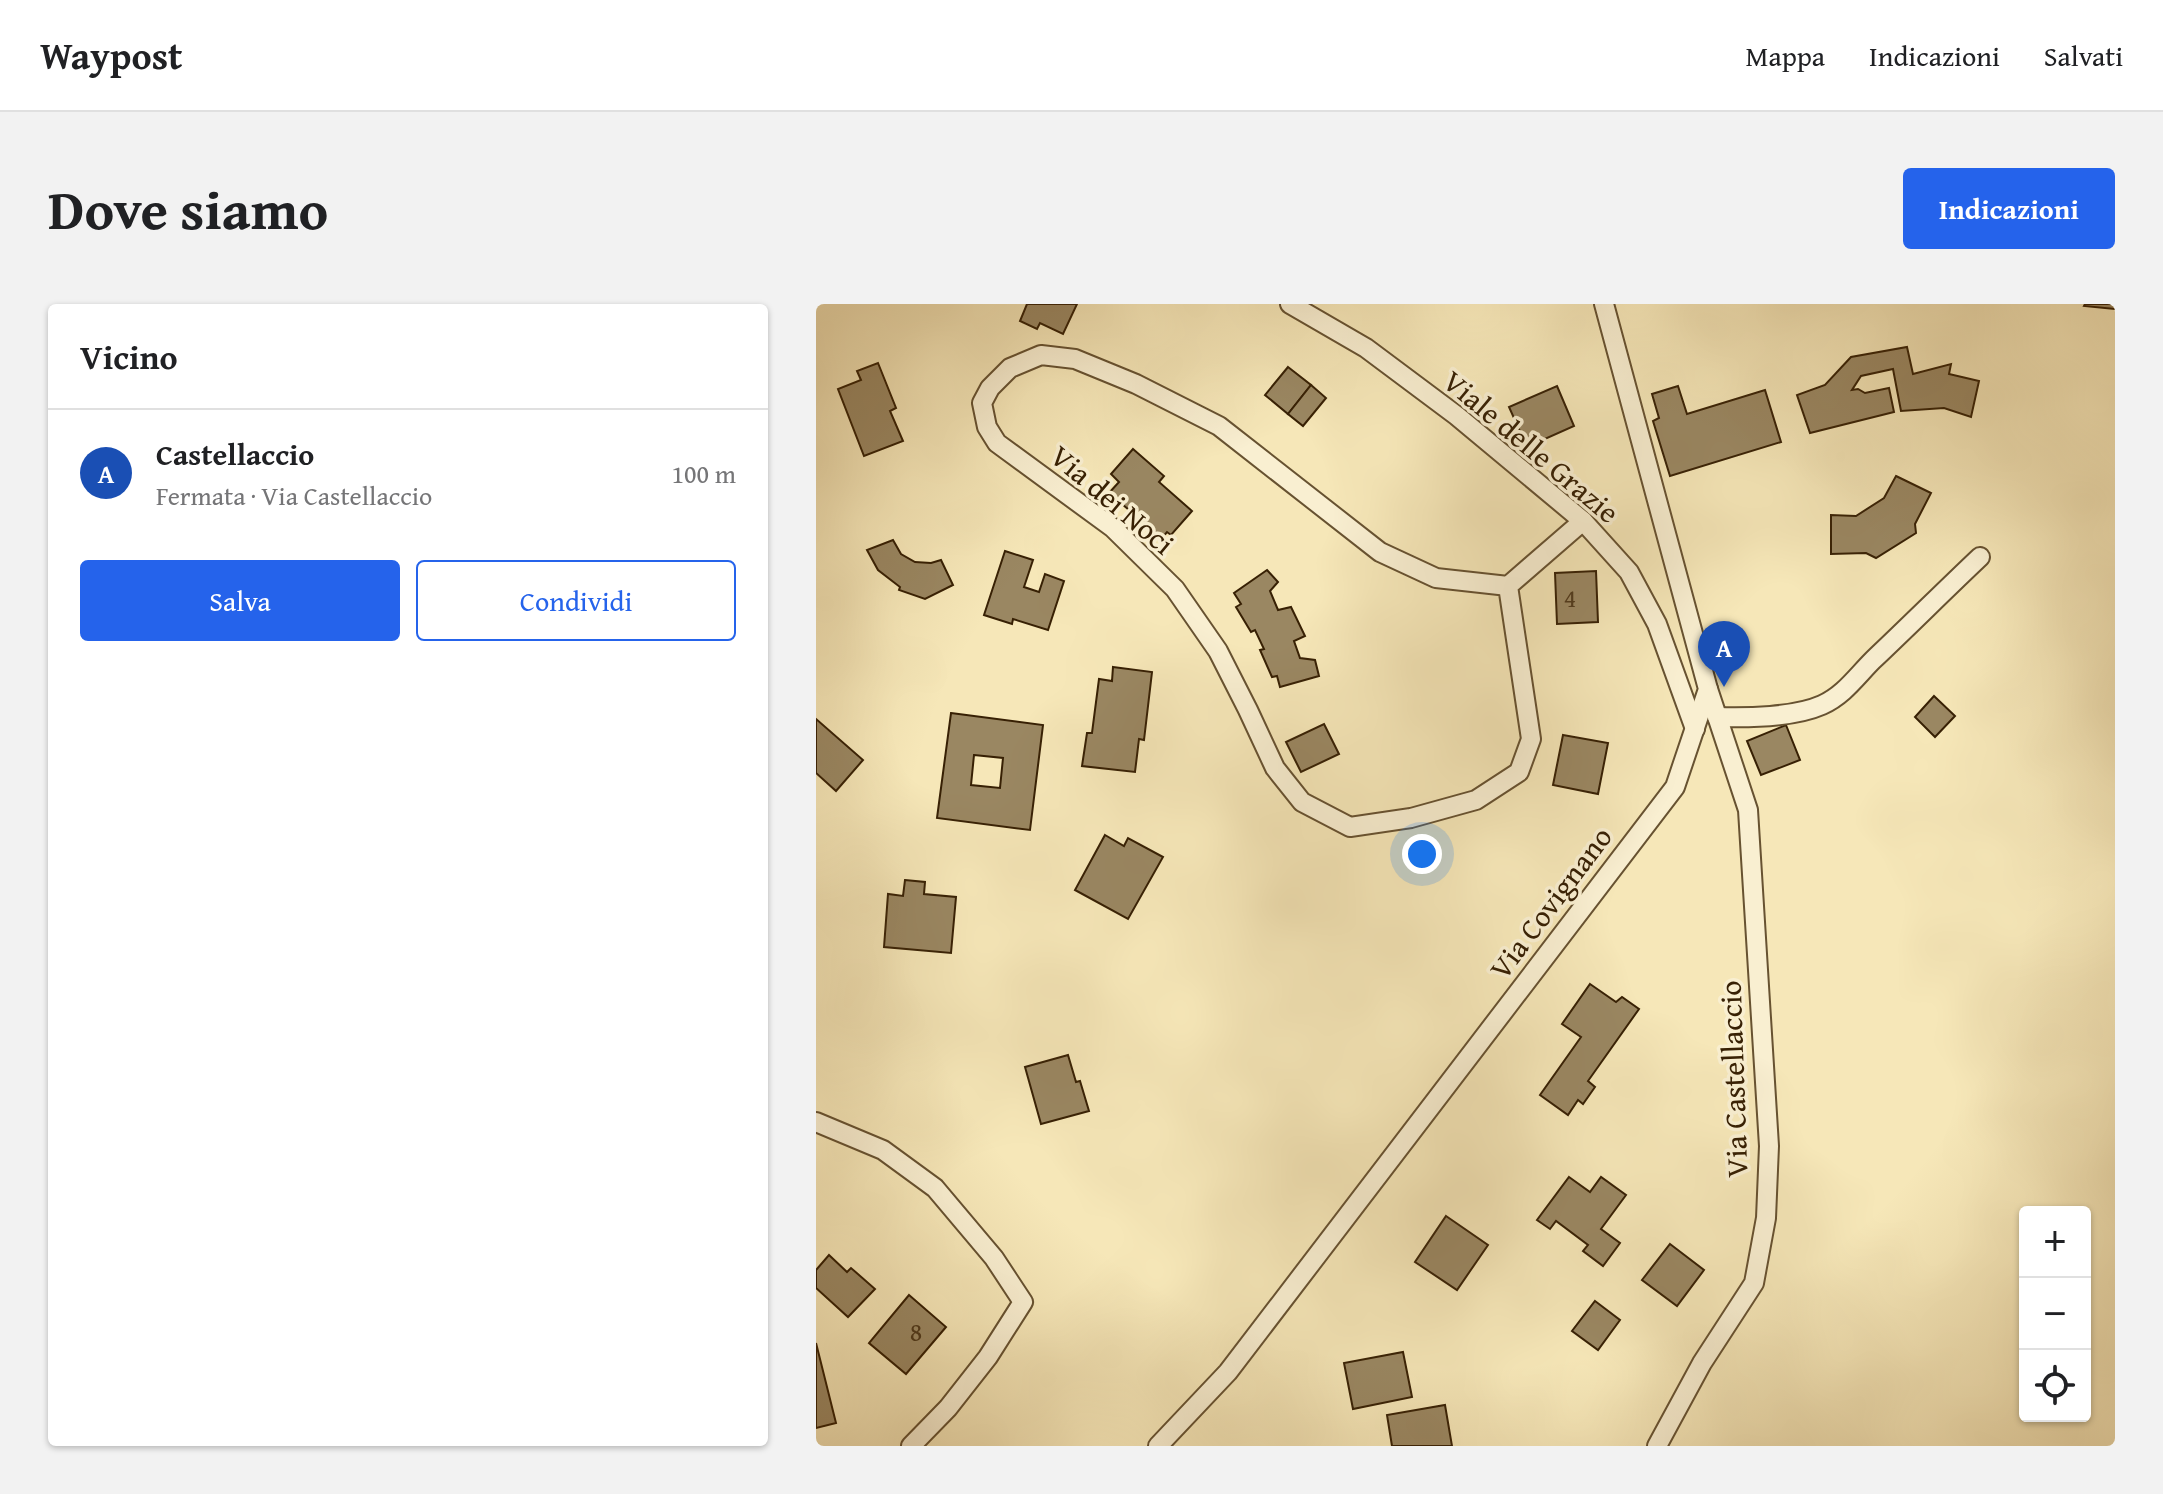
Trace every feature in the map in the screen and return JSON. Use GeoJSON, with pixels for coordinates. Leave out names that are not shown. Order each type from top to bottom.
{"type":"FeatureCollection","features":[{"type":"Feature","properties":{"kind":"street","name":"Viale delle Grazie"},"geometry":{"type":"LineString","coordinates":[[1290,304],[1366,348],[1457,416],[1583,521],[1629,572],[1657,624],[1695,729]]}},
{"type":"Feature","properties":{"kind":"street"},"geometry":{"type":"LineString","coordinates":[[1604,304],[1708,689]]}},
{"type":"Feature","properties":{"kind":"street","name":"Via dei Noci"},"geometry":{"type":"LineString","coordinates":[[1041,355],[1075,359],[1136,384],[1219,426],[1380,552],[1436,578],[1508,586],[1531,739],[1519,772],[1476,800],[1411,818],[1350,827],[1302,802],[1275,768],[1218,651],[1175,589],[1113,528],[997,443],[987,427],[982,403],[990,388],[1010,368],[1041,355]]}},
{"type":"Feature","properties":{"kind":"street"},"geometry":{"type":"LineString","coordinates":[[1508,586],[1583,521]]}},
{"type":"Feature","properties":{"kind":"street"},"geometry":{"type":"LineString","coordinates":[[1717,717],[1749,718],[1795,711],[1819,706],[1842,694],[1863,669],[1980,557]]}},
{"type":"Feature","properties":{"kind":"street","name":"Via Castellaccio"},"geometry":{"type":"LineString","coordinates":[[1657,1446],[1702,1363],[1754,1283],[1766,1218],[1769,1146],[1748,810],[1708,689]]}},
{"type":"Feature","properties":{"kind":"street","name":"Via Covignano"},"geometry":{"type":"LineString","coordinates":[[1158,1446],[1228,1372],[1675,787],[1708,689]]}},
{"type":"Feature","properties":{"kind":"street"},"geometry":{"type":"LineString","coordinates":[[816,1122],[883,1150],[935,1188],[994,1258],[1023,1302],[988,1357],[956,1398],[911,1446]]}},
{"type":"Feature","properties":{"kind":"building"},"geometry":{"type":"Polygon","coordinates":[[[1027,304],[1077,304],[1063,334],[1040,323],[1037,329],[1020,321],[1027,304]]]}},
{"type":"Feature","properties":{"kind":"building"},"geometry":{"type":"Polygon","coordinates":[[[2115,304],[2115,309],[2084,306],[2115,304]]]}},
{"type":"Feature","properties":{"kind":"building"},"geometry":{"type":"Polygon","coordinates":[[[1907,347],[1913,374],[1951,364],[1949,374],[1979,381],[1971,417],[1944,408],[1901,411],[1893,369],[1861,376],[1852,390],[1865,393],[1889,388],[1894,412],[1810,433],[1797,395],[1825,385],[1851,357],[1907,347]]]}},
{"type":"Feature","properties":{"kind":"building"},"geometry":{"type":"Polygon","coordinates":[[[878,363],[896,408],[890,411],[903,441],[864,456],[838,389],[861,380],[857,371],[878,363]]]}},
{"type":"Feature","properties":{"kind":"building"},"geometry":{"type":"Polygon","coordinates":[[[1288,367],[1311,385],[1288,414],[1265,395],[1288,367]]]}},
{"type":"Feature","properties":{"kind":"building"},"geometry":{"type":"Polygon","coordinates":[[[1311,385],[1326,398],[1303,426],[1288,414],[1311,385]]]}},
{"type":"Feature","properties":{"kind":"building"},"geometry":{"type":"Polygon","coordinates":[[[1557,386],[1574,426],[1527,447],[1509,407],[1557,386]]]}},
{"type":"Feature","properties":{"kind":"building"},"geometry":{"type":"Polygon","coordinates":[[[1678,386],[1687,414],[1765,390],[1781,442],[1670,476],[1653,421],[1659,418],[1652,394],[1678,386]]]}},
{"type":"Feature","properties":{"kind":"building"},"geometry":{"type":"Polygon","coordinates":[[[1133,449],[1164,476],[1159,482],[1192,511],[1171,535],[1167,532],[1162,538],[1109,493],[1119,482],[1111,474],[1133,449]]]}},
{"type":"Feature","properties":{"kind":"building"},"geometry":{"type":"Polygon","coordinates":[[[1896,476],[1931,493],[1915,524],[1916,533],[1876,558],[1866,553],[1831,554],[1831,515],[1856,516],[1884,498],[1896,476]]]}},
{"type":"Feature","properties":{"kind":"building"},"geometry":{"type":"Polygon","coordinates":[[[893,540],[901,554],[915,562],[941,560],[953,585],[925,599],[899,590],[900,587],[878,570],[867,550],[893,540]]]}},
{"type":"Feature","properties":{"kind":"building"},"geometry":{"type":"Polygon","coordinates":[[[1005,551],[1033,560],[1024,587],[1039,592],[1045,574],[1064,581],[1048,630],[1013,619],[1012,624],[984,615],[1005,551]]]}},
{"type":"Feature","properties":{"kind":"building"},"geometry":{"type":"Polygon","coordinates":[[[1267,570],[1278,582],[1270,591],[1278,610],[1291,607],[1305,636],[1294,641],[1300,658],[1315,660],[1319,676],[1280,687],[1277,676],[1272,677],[1260,650],[1264,649],[1255,630],[1251,632],[1236,607],[1241,604],[1234,593],[1267,570]]]}},
{"type":"Feature","properties":{"kind":"building"},"geometry":{"type":"Polygon","coordinates":[[[1596,571],[1598,622],[1557,624],[1555,573],[1596,571]]]}},
{"type":"Feature","properties":{"kind":"building"},"geometry":{"type":"Polygon","coordinates":[[[1113,667],[1152,672],[1144,740],[1139,739],[1135,772],[1082,766],[1087,733],[1092,733],[1099,679],[1112,681],[1113,667]]]}},
{"type":"Feature","properties":{"kind":"building"},"geometry":{"type":"Polygon","coordinates":[[[1934,696],[1955,716],[1935,737],[1915,717],[1934,696]]]}},
{"type":"Feature","properties":{"kind":"building"},"geometry":{"type":"Polygon","coordinates":[[[951,713],[1043,725],[1030,830],[937,818],[951,713]],[[974,755],[971,785],[1000,788],[1003,758],[974,755]]]}},
{"type":"Feature","properties":{"kind":"building"},"geometry":{"type":"Polygon","coordinates":[[[816,719],[863,760],[836,791],[816,773],[816,719]]]}},
{"type":"Feature","properties":{"kind":"building"},"geometry":{"type":"Polygon","coordinates":[[[1324,724],[1339,754],[1301,772],[1286,742],[1324,724]]]}},
{"type":"Feature","properties":{"kind":"building"},"geometry":{"type":"Polygon","coordinates":[[[1786,725],[1800,760],[1761,775],[1747,741],[1786,725]]]}},
{"type":"Feature","properties":{"kind":"building"},"geometry":{"type":"Polygon","coordinates":[[[1563,735],[1608,743],[1598,794],[1553,785],[1563,735]]]}},
{"type":"Feature","properties":{"kind":"building"},"geometry":{"type":"Polygon","coordinates":[[[1105,835],[1124,846],[1128,838],[1163,857],[1128,919],[1075,890],[1105,835]]]}},
{"type":"Feature","properties":{"kind":"building"},"geometry":{"type":"Polygon","coordinates":[[[905,880],[925,882],[924,894],[956,897],[951,953],[884,947],[888,894],[903,896],[905,880]]]}},
{"type":"Feature","properties":{"kind":"building"},"geometry":{"type":"Polygon","coordinates":[[[1590,984],[1616,1002],[1622,997],[1639,1009],[1588,1081],[1595,1087],[1583,1104],[1578,1100],[1568,1115],[1540,1095],[1581,1037],[1562,1024],[1590,984]]]}},
{"type":"Feature","properties":{"kind":"building"},"geometry":{"type":"Polygon","coordinates":[[[1068,1055],[1089,1111],[1041,1124],[1025,1067],[1068,1055]]]}},
{"type":"Feature","properties":{"kind":"building"},"geometry":{"type":"Polygon","coordinates":[[[1569,1177],[1590,1192],[1601,1177],[1626,1195],[1601,1229],[1620,1243],[1603,1266],[1583,1251],[1588,1245],[1556,1221],[1550,1229],[1537,1220],[1569,1177]]]}},
{"type":"Feature","properties":{"kind":"building"},"geometry":{"type":"Polygon","coordinates":[[[1446,1216],[1488,1245],[1457,1290],[1415,1262],[1446,1216]]]}},
{"type":"Feature","properties":{"kind":"building"},"geometry":{"type":"Polygon","coordinates":[[[1670,1244],[1704,1270],[1677,1306],[1642,1280],[1670,1244]]]}},
{"type":"Feature","properties":{"kind":"building"},"geometry":{"type":"Polygon","coordinates":[[[829,1255],[847,1272],[851,1268],[875,1289],[848,1317],[816,1288],[816,1270],[829,1255]]]}},
{"type":"Feature","properties":{"kind":"building"},"geometry":{"type":"Polygon","coordinates":[[[909,1295],[946,1327],[906,1374],[869,1343],[909,1295]]]}},
{"type":"Feature","properties":{"kind":"building"},"geometry":{"type":"Polygon","coordinates":[[[1595,1301],[1620,1320],[1598,1350],[1572,1331],[1595,1301]]]}},
{"type":"Feature","properties":{"kind":"building"},"geometry":{"type":"Polygon","coordinates":[[[816,1343],[836,1423],[816,1428],[816,1343]]]}},
{"type":"Feature","properties":{"kind":"building"},"geometry":{"type":"Polygon","coordinates":[[[1403,1352],[1412,1397],[1353,1409],[1344,1363],[1403,1352]]]}},
{"type":"Feature","properties":{"kind":"building"},"geometry":{"type":"Polygon","coordinates":[[[1445,1405],[1452,1446],[1392,1446],[1387,1415],[1445,1405]]]}},
{"type":"Feature","properties":{"kind":"place","name":"Castellaccio"},"geometry":{"type":"Point","coordinates":[1724,687]}}]}
